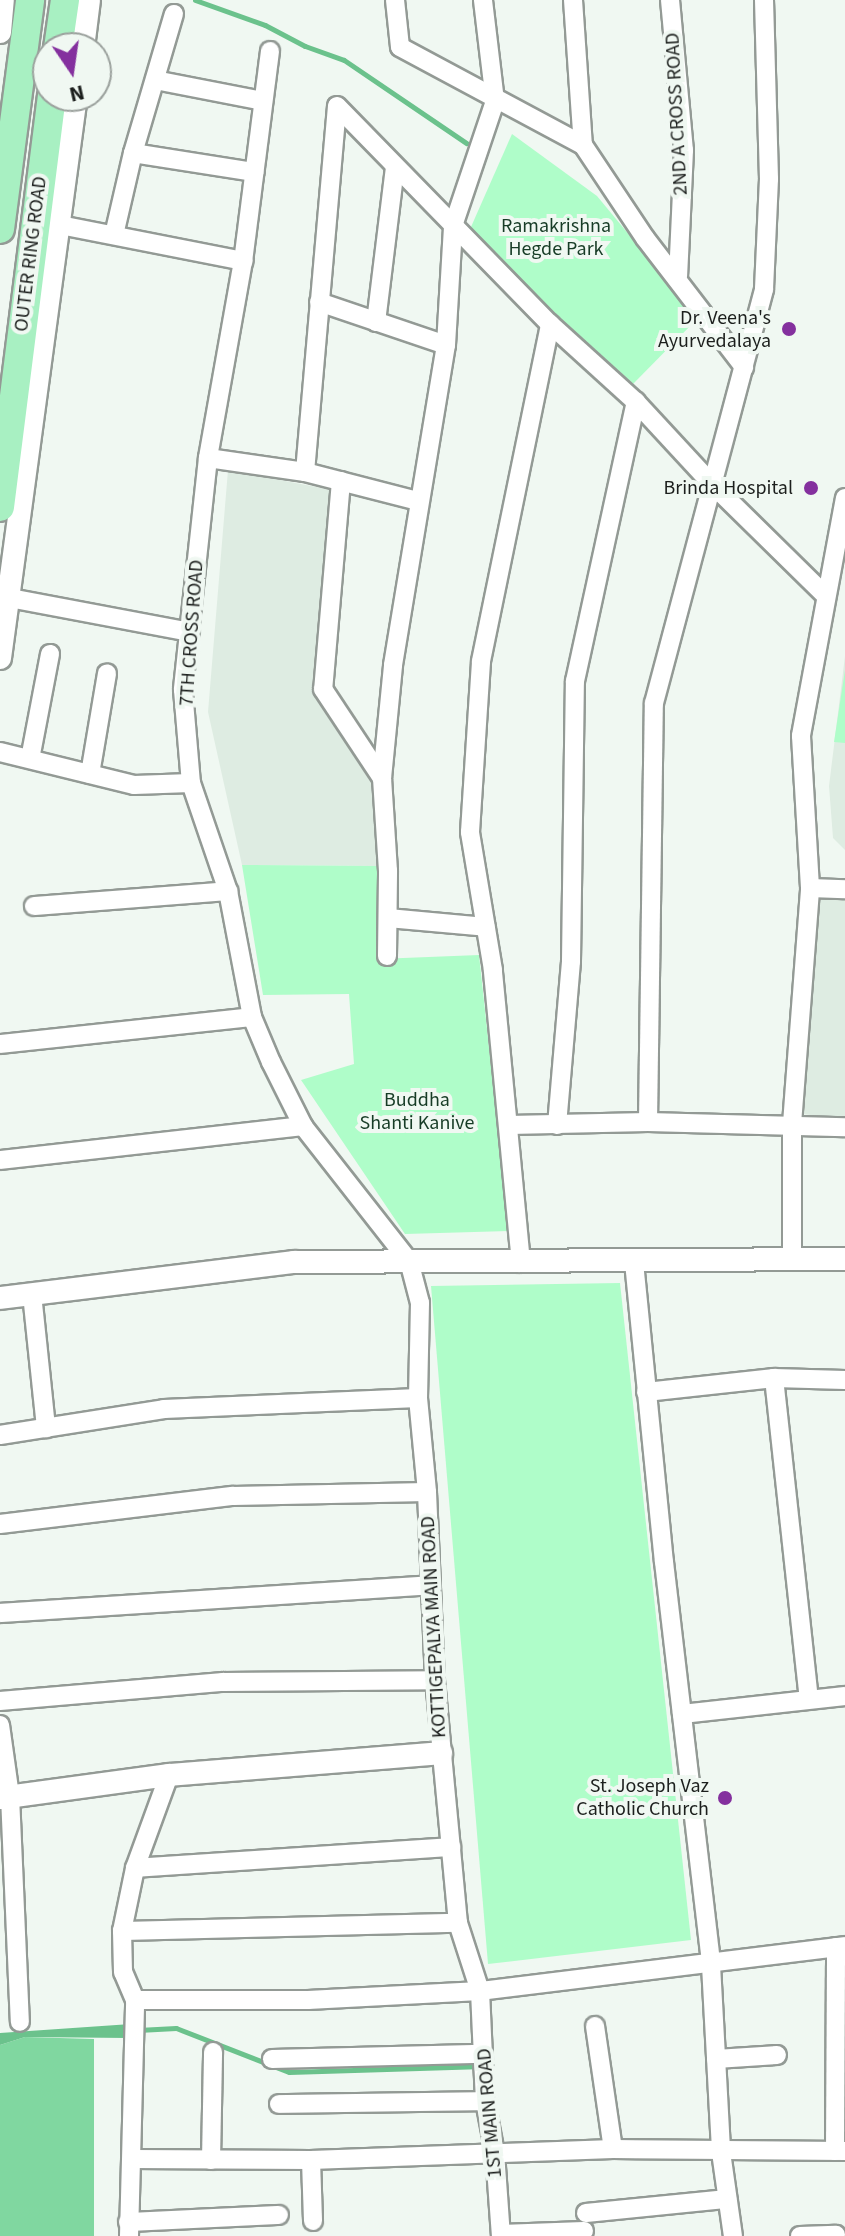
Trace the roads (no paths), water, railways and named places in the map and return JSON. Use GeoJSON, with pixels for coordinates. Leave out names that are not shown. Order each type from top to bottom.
{"type":"FeatureCollection","features":[{"type":"Feature","properties":{"kind":"highway","name":"OUTER RING ROAD"},"geometry":{"type":"LineString","coordinates":[[0,229],[30,0]]}},
{"type":"Feature","properties":{"kind":"highway"},"geometry":{"type":"LineString","coordinates":[[60,32],[65,0]]}},
{"type":"Feature","properties":{"kind":"highway","name":"OUTER RING ROAD"},"geometry":{"type":"LineString","coordinates":[[0,507],[50,112]]}},
{"type":"Feature","properties":{"kind":"street"},"geometry":{"type":"LineString","coordinates":[[0,32],[3,0]]}},
{"type":"Feature","properties":{"kind":"street"},"geometry":{"type":"LineString","coordinates":[[85,32],[89,0]]}},
{"type":"Feature","properties":{"kind":"street"},"geometry":{"type":"LineString","coordinates":[[395,0],[400,47],[495,101],[583,145],[645,238],[678,276],[744,367]]}},
{"type":"Feature","properties":{"kind":"street"},"geometry":{"type":"LineString","coordinates":[[387,956],[382,778],[393,665],[446,345],[453,226],[495,101],[483,0]]}},
{"type":"Feature","properties":{"kind":"street"},"geometry":{"type":"LineString","coordinates":[[573,0],[583,145]]}},
{"type":"Feature","properties":{"kind":"street","name":"2ND A CROSS ROAD"},"geometry":{"type":"LineString","coordinates":[[670,0],[684,150],[678,276]]}},
{"type":"Feature","properties":{"kind":"street"},"geometry":{"type":"LineString","coordinates":[[648,1122],[654,703],[764,289],[769,179],[764,0]]}},
{"type":"Feature","properties":{"kind":"street"},"geometry":{"type":"LineString","coordinates":[[114,235],[133,153],[174,14]]}},
{"type":"Feature","properties":{"kind":"street","name":"7TH CROSS ROAD"},"geometry":{"type":"LineString","coordinates":[[270,51],[243,261],[208,458],[183,690],[191,783],[228,891],[252,1017],[303,1126],[409,1261]]}},
{"type":"Feature","properties":{"kind":"street"},"geometry":{"type":"LineString","coordinates":[[155,80],[263,101]]}},
{"type":"Feature","properties":{"kind":"street"},"geometry":{"type":"LineString","coordinates":[[305,472],[337,106],[550,324],[636,402],[712,484],[826,596]]}},
{"type":"Feature","properties":{"kind":"street"},"geometry":{"type":"LineString","coordinates":[[0,658],[74,112]]}},
{"type":"Feature","properties":{"kind":"street"},"geometry":{"type":"LineString","coordinates":[[133,153],[255,172]]}},
{"type":"Feature","properties":{"kind":"street"},"geometry":{"type":"LineString","coordinates":[[376,322],[395,167]]}},
{"type":"Feature","properties":{"kind":"street"},"geometry":{"type":"LineString","coordinates":[[60,225],[243,261]]}},
{"type":"Feature","properties":{"kind":"street"},"geometry":{"type":"LineString","coordinates":[[319,302],[446,345]]}},
{"type":"Feature","properties":{"kind":"street"},"geometry":{"type":"LineString","coordinates":[[521,1263],[486,927],[470,832],[481,661],[550,324]]}},
{"type":"Feature","properties":{"kind":"street"},"geometry":{"type":"LineString","coordinates":[[557,1125],[571,961],[575,681],[636,402]]}},
{"type":"Feature","properties":{"kind":"street"},"geometry":{"type":"LineString","coordinates":[[208,458],[305,472],[418,501]]}},
{"type":"Feature","properties":{"kind":"street"},"geometry":{"type":"LineString","coordinates":[[341,481],[323,689],[382,778]]}},
{"type":"Feature","properties":{"kind":"street"},"geometry":{"type":"LineString","coordinates":[[792,1258],[792,1124],[810,888],[801,736],[845,498]]}},
{"type":"Feature","properties":{"kind":"street"},"geometry":{"type":"LineString","coordinates":[[10,598],[190,632]]}},
{"type":"Feature","properties":{"kind":"street"},"geometry":{"type":"LineString","coordinates":[[30,759],[50,654]]}},
{"type":"Feature","properties":{"kind":"street"},"geometry":{"type":"LineString","coordinates":[[90,774],[107,673]]}},
{"type":"Feature","properties":{"kind":"street"},"geometry":{"type":"LineString","coordinates":[[0,752],[134,785],[191,783]]}},
{"type":"Feature","properties":{"kind":"street"},"geometry":{"type":"LineString","coordinates":[[810,888],[845,889]]}},
{"type":"Feature","properties":{"kind":"street"},"geometry":{"type":"LineString","coordinates":[[34,906],[228,891]]}},
{"type":"Feature","properties":{"kind":"street"},"geometry":{"type":"LineString","coordinates":[[388,918],[486,927]]}},
{"type":"Feature","properties":{"kind":"street"},"geometry":{"type":"LineString","coordinates":[[0,1044],[252,1017]]}},
{"type":"Feature","properties":{"kind":"street"},"geometry":{"type":"LineString","coordinates":[[509,1125],[648,1122],[845,1127]]}},
{"type":"Feature","properties":{"kind":"street"},"geometry":{"type":"LineString","coordinates":[[0,1160],[303,1126]]}},
{"type":"Feature","properties":{"kind":"street"},"geometry":{"type":"LineString","coordinates":[[0,1298],[294,1262],[845,1259]]}},
{"type":"Feature","properties":{"kind":"street","name":"KOTTIGEPALYA MAIN ROAD"},"geometry":{"type":"LineString","coordinates":[[409,1261],[420,1303],[418,1398],[427,1492],[429,1585],[441,1753],[458,1923],[480,1991]]}},
{"type":"Feature","properties":{"kind":"street"},"geometry":{"type":"LineString","coordinates":[[634,1262],[711,1965],[721,2152],[733,2236]]}},
{"type":"Feature","properties":{"kind":"street"},"geometry":{"type":"LineString","coordinates":[[32,1294],[46,1428]]}},
{"type":"Feature","properties":{"kind":"street"},"geometry":{"type":"LineString","coordinates":[[646,1392],[774,1378],[845,1380]]}},
{"type":"Feature","properties":{"kind":"street"},"geometry":{"type":"LineString","coordinates":[[774,1378],[809,1699]]}},
{"type":"Feature","properties":{"kind":"street"},"geometry":{"type":"LineString","coordinates":[[0,1435],[164,1409],[418,1398]]}},
{"type":"Feature","properties":{"kind":"street"},"geometry":{"type":"LineString","coordinates":[[0,1524],[233,1496],[427,1492]]}},
{"type":"Feature","properties":{"kind":"street"},"geometry":{"type":"LineString","coordinates":[[0,1613],[429,1585]]}},
{"type":"Feature","properties":{"kind":"street"},"geometry":{"type":"LineString","coordinates":[[0,1701],[223,1682],[435,1680]]}},
{"type":"Feature","properties":{"kind":"street"},"geometry":{"type":"LineString","coordinates":[[682,1714],[845,1696]]}},
{"type":"Feature","properties":{"kind":"street"},"geometry":{"type":"LineString","coordinates":[[0,1725],[20,2022]]}},
{"type":"Feature","properties":{"kind":"street"},"geometry":{"type":"LineString","coordinates":[[5,1797],[169,1775],[441,1753]]}},
{"type":"Feature","properties":{"kind":"street"},"geometry":{"type":"LineString","coordinates":[[169,1775],[135,1868],[122,1931],[123,1972],[135,2000],[133,2159],[128,2229],[279,2215]]}},
{"type":"Feature","properties":{"kind":"street"},"geometry":{"type":"LineString","coordinates":[[135,1868],[451,1847]]}},
{"type":"Feature","properties":{"kind":"street"},"geometry":{"type":"LineString","coordinates":[[122,1931],[458,1923]]}},
{"type":"Feature","properties":{"kind":"street"},"geometry":{"type":"LineString","coordinates":[[133,2159],[311,2160],[613,2149],[840,2151],[841,1947],[480,1991],[308,2000],[135,2000]]}},
{"type":"Feature","properties":{"kind":"street","name":"1ST MAIN ROAD"},"geometry":{"type":"LineString","coordinates":[[480,1991],[485,2101],[495,2153],[501,2235]]}},
{"type":"Feature","properties":{"kind":"street"},"geometry":{"type":"LineString","coordinates":[[595,2026],[613,2149]]}},
{"type":"Feature","properties":{"kind":"street"},"geometry":{"type":"LineString","coordinates":[[211,2160],[213,2052]]}},
{"type":"Feature","properties":{"kind":"street"},"geometry":{"type":"LineString","coordinates":[[272,2059],[483,2054]]}},
{"type":"Feature","properties":{"kind":"street"},"geometry":{"type":"LineString","coordinates":[[716,2059],[777,2055]]}},
{"type":"Feature","properties":{"kind":"street"},"geometry":{"type":"LineString","coordinates":[[279,2104],[485,2101]]}},
{"type":"Feature","properties":{"kind":"street"},"geometry":{"type":"LineString","coordinates":[[311,2160],[313,2221]]}},
{"type":"Feature","properties":{"kind":"street"},"geometry":{"type":"LineString","coordinates":[[501,2235],[727,2199]]}},
{"type":"Feature","properties":{"kind":"street"},"geometry":{"type":"LineString","coordinates":[[800,2236],[836,2235]]}},
{"type":"Feature","properties":{"kind":"waterway"},"geometry":{"type":"LineString","coordinates":[[195,0],[265,25],[305,46],[344,60],[466,143]]}},
{"type":"Feature","properties":{"kind":"waterway"},"geometry":{"type":"LineString","coordinates":[[138,2030],[176,2028],[289,2072],[476,2066]]}},
{"type":"Feature","properties":{"kind":"place","name":"Dr. Veena's Ayurvedalaya"},"geometry":{"type":"Point","coordinates":[789,329]}},
{"type":"Feature","properties":{"kind":"place","name":"Brinda Hospital"},"geometry":{"type":"Point","coordinates":[811,488]}},
{"type":"Feature","properties":{"kind":"place","name":"St. Joseph Vaz Catholic Church"},"geometry":{"type":"Point","coordinates":[725,1798]}},
{"type":"Feature","properties":{"kind":"park label","name":"Ramakrishna Hegde Park"},"geometry":{"type":"Point","coordinates":[556,238]}},
{"type":"Feature","properties":{"kind":"park label","name":"Buddha Shanti Kanive"},"geometry":{"type":"Point","coordinates":[417,1112]}}]}
